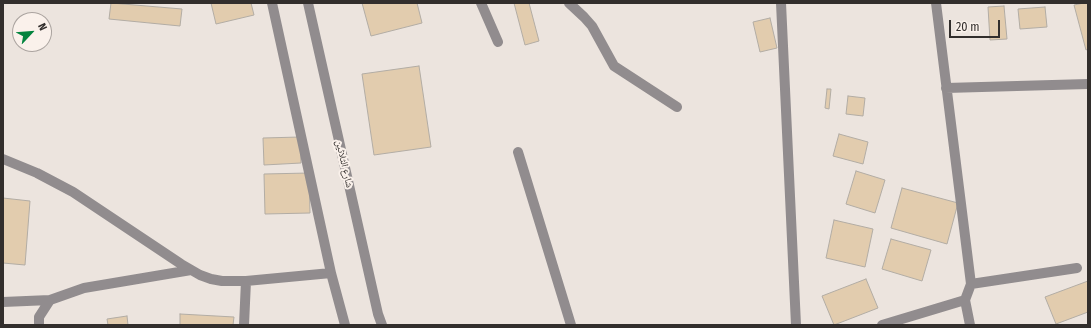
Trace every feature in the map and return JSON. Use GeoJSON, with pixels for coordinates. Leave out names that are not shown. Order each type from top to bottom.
{"type":"FeatureCollection","features":[{"type":"Feature","properties":{"kind":"street"},"geometry":{"type":"LineString","coordinates":[[272,3],[331,273],[345,325]]}},
{"type":"Feature","properties":{"kind":"street","name":"شارع الثلاثين"},"geometry":{"type":"LineString","coordinates":[[308,3],[376,306],[382,325]]}},
{"type":"Feature","properties":{"kind":"street"},"geometry":{"type":"LineString","coordinates":[[481,3],[498,42]]}},
{"type":"Feature","properties":{"kind":"street"},"geometry":{"type":"LineString","coordinates":[[569,3],[592,26],[614,66],[677,107]]}},
{"type":"Feature","properties":{"kind":"street"},"geometry":{"type":"LineString","coordinates":[[781,3],[796,325]]}},
{"type":"Feature","properties":{"kind":"street"},"geometry":{"type":"LineString","coordinates":[[936,3],[971,284],[965,300],[970,325]]}},
{"type":"Feature","properties":{"kind":"street"},"geometry":{"type":"LineString","coordinates":[[946,88],[1088,84]]}},
{"type":"Feature","properties":{"kind":"street"},"geometry":{"type":"LineString","coordinates":[[518,152],[571,325]]}},
{"type":"Feature","properties":{"kind":"street"},"geometry":{"type":"LineString","coordinates":[[3,159],[36,173],[73,192],[191,270],[211,279],[246,281],[331,273]]}},
{"type":"Feature","properties":{"kind":"street"},"geometry":{"type":"LineString","coordinates":[[971,284],[1077,268]]}},
{"type":"Feature","properties":{"kind":"street"},"geometry":{"type":"LineString","coordinates":[[3,302],[50,300],[84,288],[191,270]]}},
{"type":"Feature","properties":{"kind":"street"},"geometry":{"type":"LineString","coordinates":[[244,325],[246,281]]}},
{"type":"Feature","properties":{"kind":"street"},"geometry":{"type":"LineString","coordinates":[[39,325],[39,317],[50,300]]}},
{"type":"Feature","properties":{"kind":"street"},"geometry":{"type":"LineString","coordinates":[[882,325],[965,300]]}},
{"type":"Feature","properties":{"kind":"building"},"geometry":{"type":"Polygon","coordinates":[[[111,3],[182,9],[180,26],[109,19],[111,3]]]}},
{"type":"Feature","properties":{"kind":"building"},"geometry":{"type":"Polygon","coordinates":[[[211,3],[251,3],[254,15],[216,24],[211,3]]]}},
{"type":"Feature","properties":{"kind":"building"},"geometry":{"type":"Polygon","coordinates":[[[362,3],[417,3],[422,23],[371,36],[362,3]]]}},
{"type":"Feature","properties":{"kind":"building"},"geometry":{"type":"Polygon","coordinates":[[[514,3],[529,3],[539,41],[525,45],[514,3]]]}},
{"type":"Feature","properties":{"kind":"building"},"geometry":{"type":"Polygon","coordinates":[[[1088,3],[1088,49],[1086,50],[1074,5],[1088,3]]]}},
{"type":"Feature","properties":{"kind":"building"},"geometry":{"type":"Polygon","coordinates":[[[1004,6],[1007,39],[990,40],[988,7],[1004,6]]]}},
{"type":"Feature","properties":{"kind":"building"},"geometry":{"type":"Polygon","coordinates":[[[1045,7],[1047,27],[1020,29],[1018,9],[1045,7]]]}},
{"type":"Feature","properties":{"kind":"building"},"geometry":{"type":"Polygon","coordinates":[[[770,18],[777,48],[760,52],[753,22],[770,18]]]}},
{"type":"Feature","properties":{"kind":"building"},"geometry":{"type":"Polygon","coordinates":[[[419,66],[431,147],[374,155],[362,74],[419,66]]]}},
{"type":"Feature","properties":{"kind":"building"},"geometry":{"type":"Polygon","coordinates":[[[827,89],[831,89],[829,109],[825,108],[827,89]]]}},
{"type":"Feature","properties":{"kind":"building"},"geometry":{"type":"Polygon","coordinates":[[[848,96],[865,98],[863,116],[846,114],[848,96]]]}},
{"type":"Feature","properties":{"kind":"building"},"geometry":{"type":"Polygon","coordinates":[[[839,134],[868,142],[863,164],[833,156],[839,134]]]}},
{"type":"Feature","properties":{"kind":"building"},"geometry":{"type":"Polygon","coordinates":[[[300,137],[301,163],[264,165],[263,138],[300,137]]]}},
{"type":"Feature","properties":{"kind":"building"},"geometry":{"type":"Polygon","coordinates":[[[856,171],[885,180],[875,213],[846,204],[856,171]]]}},
{"type":"Feature","properties":{"kind":"building"},"geometry":{"type":"Polygon","coordinates":[[[309,173],[310,213],[265,214],[264,174],[309,173]]]}},
{"type":"Feature","properties":{"kind":"building"},"geometry":{"type":"Polygon","coordinates":[[[902,188],[958,203],[947,244],[891,228],[902,188]]]}},
{"type":"Feature","properties":{"kind":"building"},"geometry":{"type":"Polygon","coordinates":[[[3,198],[30,201],[25,265],[3,263],[3,198]]]}},
{"type":"Feature","properties":{"kind":"building"},"geometry":{"type":"Polygon","coordinates":[[[834,220],[873,229],[865,267],[826,258],[834,220]]]}},
{"type":"Feature","properties":{"kind":"building"},"geometry":{"type":"Polygon","coordinates":[[[891,239],[931,250],[922,281],[882,269],[891,239]]]}},
{"type":"Feature","properties":{"kind":"building"},"geometry":{"type":"Polygon","coordinates":[[[866,279],[878,308],[834,325],[822,296],[866,279]]]}},
{"type":"Feature","properties":{"kind":"building"},"geometry":{"type":"Polygon","coordinates":[[[1088,281],[1088,312],[1056,324],[1045,297],[1088,281]]]}},
{"type":"Feature","properties":{"kind":"building"},"geometry":{"type":"Polygon","coordinates":[[[180,314],[234,317],[233,325],[180,325],[180,314]]]}},
{"type":"Feature","properties":{"kind":"building"},"geometry":{"type":"Polygon","coordinates":[[[127,316],[128,325],[108,325],[107,319],[127,316]]]}}]}
